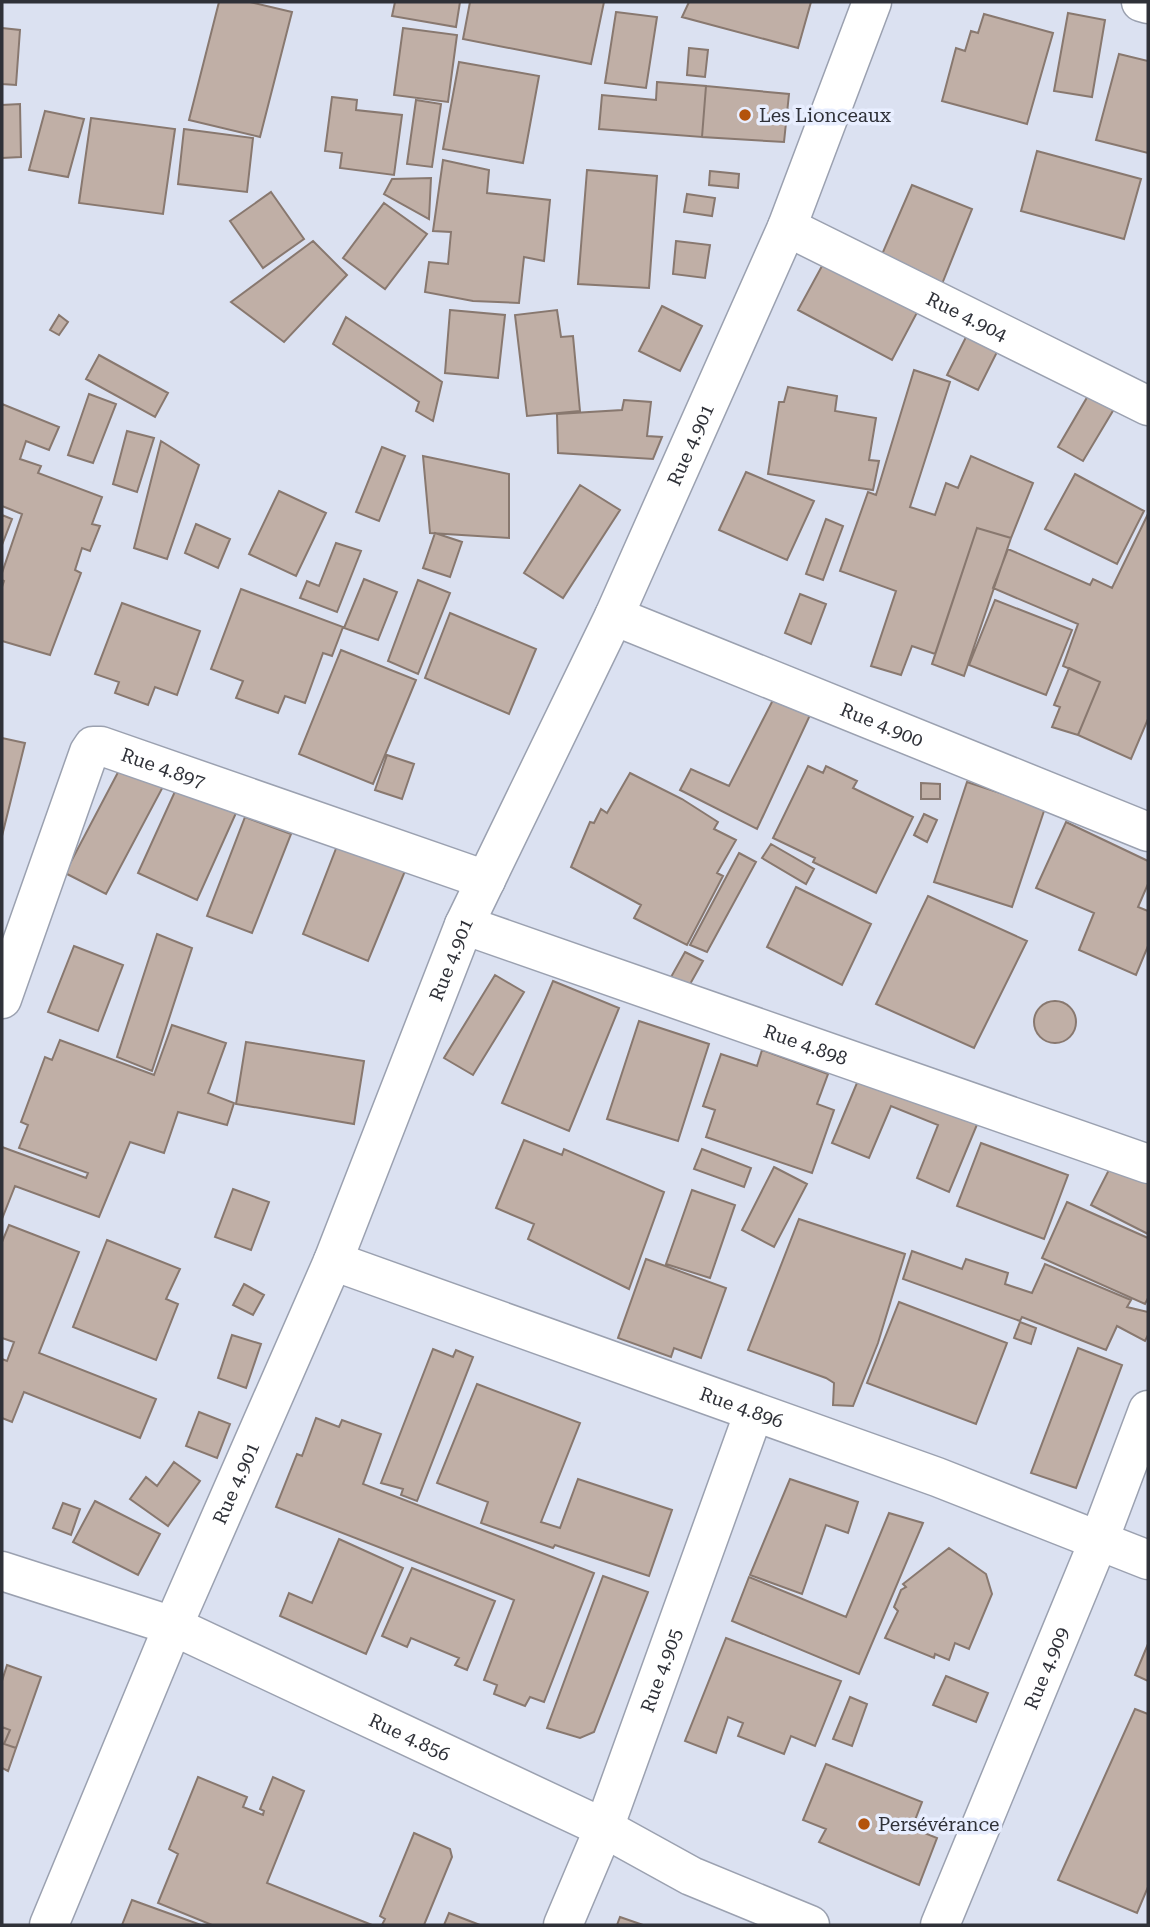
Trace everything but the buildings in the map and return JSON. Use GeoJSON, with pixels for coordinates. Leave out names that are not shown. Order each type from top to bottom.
{"type":"FeatureCollection","features":[{"type":"Feature","properties":{"kind":"street","name":"Rue 4.901"},"geometry":{"type":"LineString","coordinates":[[49,1925],[173,1626],[333,1261],[464,925],[614,616],[787,228],[872,2]]}},
{"type":"Feature","properties":{"kind":"street"},"geometry":{"type":"LineString","coordinates":[[1141,2],[1148,4]]}},
{"type":"Feature","properties":{"kind":"street","name":"Rue 4.904"},"geometry":{"type":"LineString","coordinates":[[787,228],[1148,406]]}},
{"type":"Feature","properties":{"kind":"street","name":"Rue 4.900"},"geometry":{"type":"LineString","coordinates":[[614,616],[1148,832]]}},
{"type":"Feature","properties":{"kind":"street","name":"Rue 4.897"},"geometry":{"type":"LineString","coordinates":[[2,999],[93,746],[101,746],[486,880]]}},
{"type":"Feature","properties":{"kind":"street","name":"Rue 4.898"},"geometry":{"type":"LineString","coordinates":[[464,925],[1148,1164]]}},
{"type":"Feature","properties":{"kind":"street","name":"Rue 4.896"},"geometry":{"type":"LineString","coordinates":[[333,1261],[937,1477],[1148,1560]]}},
{"type":"Feature","properties":{"kind":"street","name":"Rue 4.909"},"geometry":{"type":"LineString","coordinates":[[940,1925],[1099,1539],[1148,1410]]}},
{"type":"Feature","properties":{"kind":"street","name":"Rue 4.905"},"geometry":{"type":"LineString","coordinates":[[563,1925],[604,1828],[754,1412]]}},
{"type":"Feature","properties":{"kind":"street","name":"Rue 4.856"},"geometry":{"type":"LineString","coordinates":[[2,1570],[173,1626],[604,1828],[691,1876],[810,1925]]}},
{"type":"Feature","properties":{"kind":"place","name":"Les Lionceaux"},"geometry":{"type":"Point","coordinates":[745,115]}},
{"type":"Feature","properties":{"kind":"place","name":"Persévérance"},"geometry":{"type":"Point","coordinates":[864,1824]}}]}
